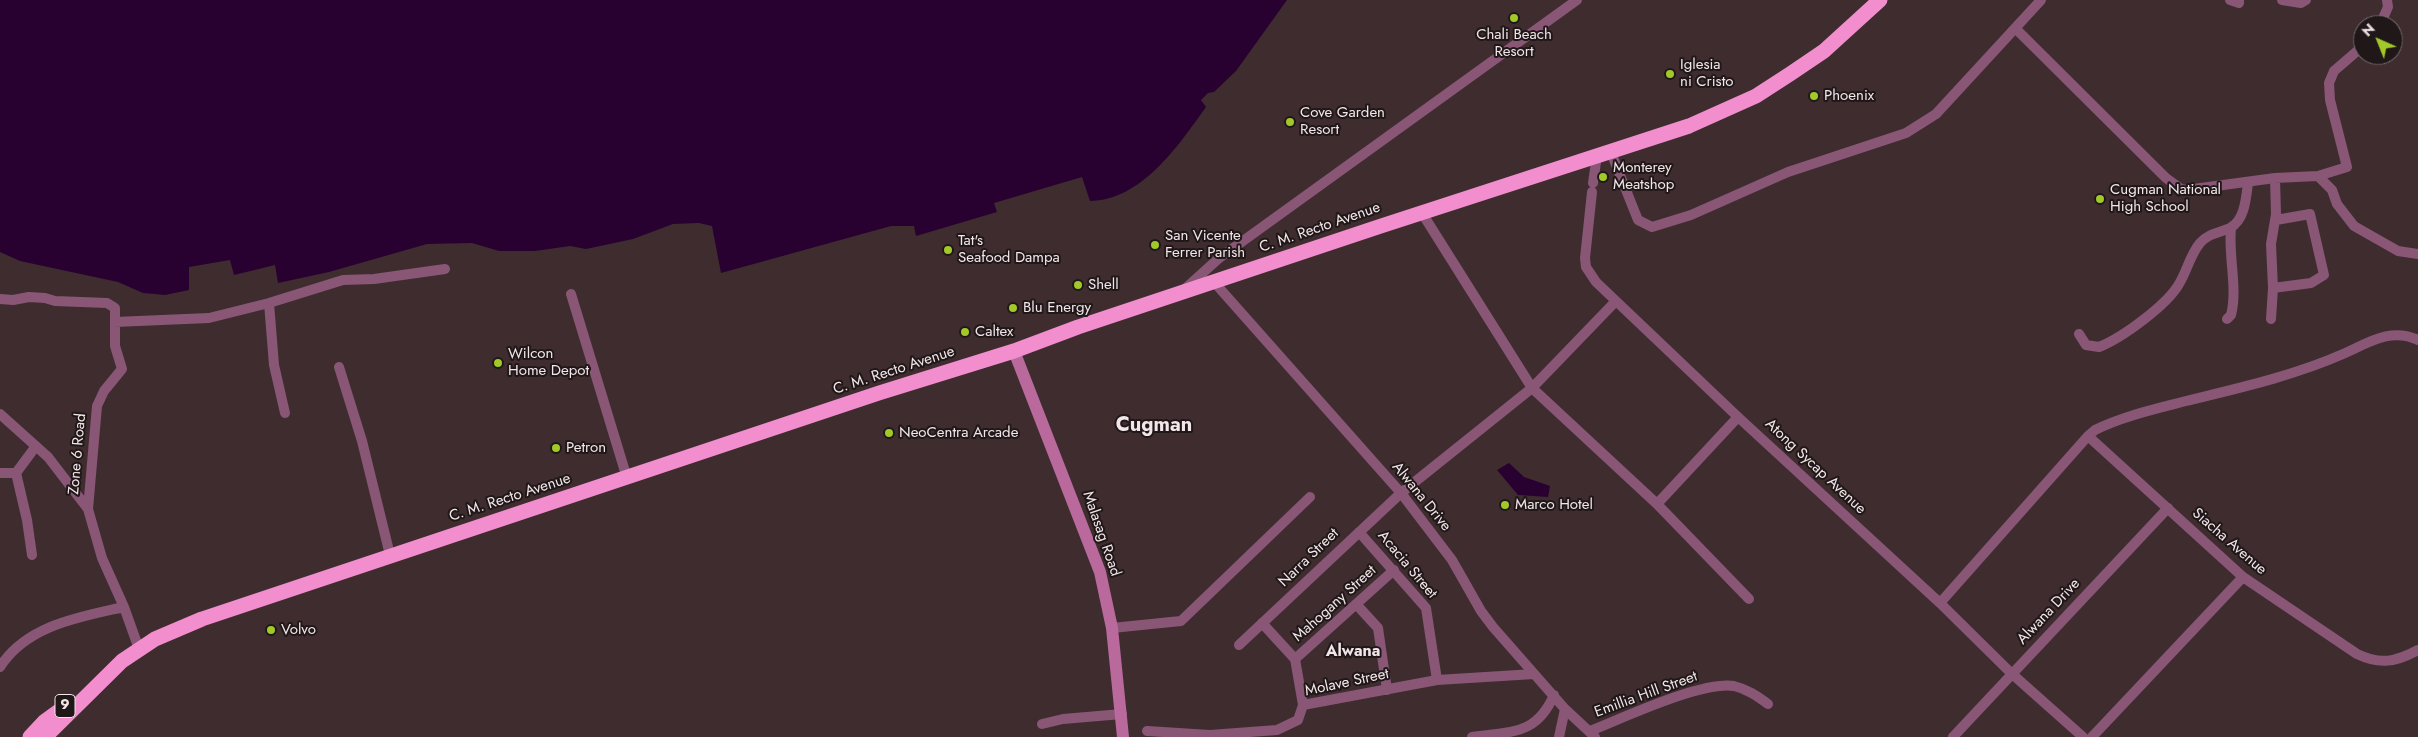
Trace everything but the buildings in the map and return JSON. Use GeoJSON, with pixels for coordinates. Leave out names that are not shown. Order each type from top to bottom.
{"type":"FeatureCollection","features":[{"type":"Feature","properties":{"kind":"highway","name":"C. M. Recto Avenue"},"geometry":{"type":"LineString","coordinates":[[30,737],[45,721],[139,649],[155,639],[202,619],[879,393],[1014,351],[1078,327],[1603,152],[1689,126],[1756,96],[1824,51],[1880,0]]}},
{"type":"Feature","properties":{"kind":"highway","name":"C. M. Recto Avenue"},"geometry":{"type":"LineString","coordinates":[[50,734],[102,679]]}},
{"type":"Feature","properties":{"kind":"street"},"geometry":{"type":"LineString","coordinates":[[1182,292],[1218,259],[1577,0]]}},
{"type":"Feature","properties":{"kind":"street"},"geometry":{"type":"LineString","coordinates":[[1603,152],[1622,185],[1638,220],[1642,224],[1652,226],[1691,215],[1788,172],[1906,133],[1924,122],[1936,114],[2042,0]]}},
{"type":"Feature","properties":{"kind":"street"},"geometry":{"type":"LineString","coordinates":[[2230,0],[2239,3],[2239,0]]}},
{"type":"Feature","properties":{"kind":"street"},"geometry":{"type":"LineString","coordinates":[[2282,0],[2301,3],[2306,0]]}},
{"type":"Feature","properties":{"kind":"street"},"geometry":{"type":"LineString","coordinates":[[2384,15],[2388,7],[2387,0]]}},
{"type":"Feature","properties":{"kind":"street"},"geometry":{"type":"LineString","coordinates":[[2016,28],[2166,178],[2181,189],[2200,190],[2248,184],[2275,178],[2318,176],[2348,165],[2332,106],[2329,83],[2334,71],[2353,55]]}},
{"type":"Feature","properties":{"kind":"street","name":"Atong Sycap Avenue"},"geometry":{"type":"LineString","coordinates":[[1603,152],[1593,188],[1585,258],[1586,267],[1596,282],[1738,417],[1940,603],[2011,673],[2083,737]]}},
{"type":"Feature","properties":{"kind":"street"},"geometry":{"type":"LineString","coordinates":[[2318,176],[2332,190],[2337,204],[2354,226],[2398,251],[2418,254]]}},
{"type":"Feature","properties":{"kind":"street"},"geometry":{"type":"LineString","coordinates":[[2271,319],[2273,288],[2271,244],[2276,220],[2275,178]]}},
{"type":"Feature","properties":{"kind":"street"},"geometry":{"type":"LineString","coordinates":[[2227,319],[2231,316],[2233,302],[2229,250],[2231,228],[2241,215],[2248,184]]}},
{"type":"Feature","properties":{"kind":"street"},"geometry":{"type":"LineString","coordinates":[[1422,213],[1532,388],[1657,504],[1748,598]]}},
{"type":"Feature","properties":{"kind":"street"},"geometry":{"type":"LineString","coordinates":[[2273,288],[2312,283],[2322,278],[2324,272],[2310,214],[2276,220]]}},
{"type":"Feature","properties":{"kind":"street"},"geometry":{"type":"LineString","coordinates":[[2079,334],[2086,345],[2099,347],[2133,327],[2174,291],[2202,241],[2212,234],[2231,228]]}},
{"type":"Feature","properties":{"kind":"street"},"geometry":{"type":"LineString","coordinates":[[0,298],[13,300],[29,297],[45,298],[55,302],[107,303],[114,308],[115,322],[209,318],[269,303],[343,280],[374,279],[445,269]]}},
{"type":"Feature","properties":{"kind":"street","name":"Alwana Drive"},"geometry":{"type":"LineString","coordinates":[[1214,282],[1401,493],[1452,560],[1481,611],[1565,709],[1592,734]]}},
{"type":"Feature","properties":{"kind":"street"},"geometry":{"type":"LineString","coordinates":[[571,294],[627,478]]}},
{"type":"Feature","properties":{"kind":"street","name":"Narra Street"},"geometry":{"type":"LineString","coordinates":[[1239,645],[1401,493],[1532,388],[1615,302]]}},
{"type":"Feature","properties":{"kind":"street"},"geometry":{"type":"LineString","coordinates":[[269,303],[274,365],[285,413]]}},
{"type":"Feature","properties":{"kind":"street","name":"Zone 6 Road"},"geometry":{"type":"LineString","coordinates":[[115,322],[115,346],[122,369],[104,391],[97,406],[88,509],[102,558],[124,607],[139,649]]}},
{"type":"Feature","properties":{"kind":"street"},"geometry":{"type":"LineString","coordinates":[[1940,603],[2088,436],[2103,427],[2150,410],[2311,367],[2381,337],[2394,334],[2418,340]]}},
{"type":"Feature","properties":{"kind":"street","name":"Malasag Road"},"geometry":{"type":"LineString","coordinates":[[1014,351],[1097,563],[1112,628],[1123,737]]}},
{"type":"Feature","properties":{"kind":"street"},"geometry":{"type":"LineString","coordinates":[[340,367],[362,441],[390,555]]}},
{"type":"Feature","properties":{"kind":"street"},"geometry":{"type":"LineString","coordinates":[[0,414],[36,446],[62,474],[88,509]]}},
{"type":"Feature","properties":{"kind":"street"},"geometry":{"type":"LineString","coordinates":[[1657,504],[1738,417]]}},
{"type":"Feature","properties":{"kind":"street","name":"Siacha Avenue"},"geometry":{"type":"LineString","coordinates":[[2088,436],[2243,577],[2366,659],[2386,662],[2418,650]]}},
{"type":"Feature","properties":{"kind":"street"},"geometry":{"type":"LineString","coordinates":[[32,556],[27,520],[16,473],[36,446]]}},
{"type":"Feature","properties":{"kind":"street"},"geometry":{"type":"LineString","coordinates":[[0,474],[16,473]]}},
{"type":"Feature","properties":{"kind":"street"},"geometry":{"type":"LineString","coordinates":[[1112,628],[1181,621],[1310,497]]}},
{"type":"Feature","properties":{"kind":"street","name":"Alwana Drive"},"geometry":{"type":"LineString","coordinates":[[1953,737],[2011,673],[2168,508]]}},
{"type":"Feature","properties":{"kind":"street","name":"Acacia Street"},"geometry":{"type":"LineString","coordinates":[[1359,532],[1426,608],[1437,680]]}},
{"type":"Feature","properties":{"kind":"street","name":"Mahogany Street"},"geometry":{"type":"LineString","coordinates":[[1295,659],[1394,570]]}},
{"type":"Feature","properties":{"kind":"street"},"geometry":{"type":"LineString","coordinates":[[2092,737],[2243,577]]}},
{"type":"Feature","properties":{"kind":"street"},"geometry":{"type":"LineString","coordinates":[[1356,604],[1378,628],[1387,690]]}},
{"type":"Feature","properties":{"kind":"street"},"geometry":{"type":"LineString","coordinates":[[0,667],[12,651],[52,626],[70,619],[124,607]]}},
{"type":"Feature","properties":{"kind":"street"},"geometry":{"type":"LineString","coordinates":[[1262,623],[1295,659],[1303,705]]}},
{"type":"Feature","properties":{"kind":"street","name":"Molave Street"},"geometry":{"type":"LineString","coordinates":[[1147,731],[1210,736],[1277,730],[1298,720],[1303,705],[1437,680],[1534,674]]}},
{"type":"Feature","properties":{"kind":"street","name":"Emillia Hill Street"},"geometry":{"type":"LineString","coordinates":[[1592,734],[1695,691],[1718,686],[1747,689],[1768,704]]}},
{"type":"Feature","properties":{"kind":"street"},"geometry":{"type":"LineString","coordinates":[[1472,737],[1525,728],[1534,724],[1544,714],[1554,696]]}},
{"type":"Feature","properties":{"kind":"street"},"geometry":{"type":"LineString","coordinates":[[1559,737],[1565,709]]}},
{"type":"Feature","properties":{"kind":"street"},"geometry":{"type":"LineString","coordinates":[[1042,724],[1063,719],[1122,714]]}},
{"type":"Feature","properties":{"kind":"shaded area"},"geometry":{"type":"Polygon","coordinates":[[[0,0],[1287,0],[1236,71],[1214,92],[1208,93],[1201,100],[1206,107],[1171,154],[1142,181],[1126,191],[1109,198],[1090,201],[1082,177],[994,203],[997,212],[916,236],[914,226],[891,226],[721,273],[712,226],[699,223],[673,224],[633,239],[586,249],[570,246],[535,251],[499,251],[472,243],[427,244],[329,272],[278,283],[275,265],[234,275],[230,260],[189,267],[189,290],[165,295],[143,293],[118,282],[20,261],[0,252],[0,0]]]}},
{"type":"Feature","properties":{"kind":"shaded area"},"geometry":{"type":"Polygon","coordinates":[[[1509,463],[1524,477],[1550,486],[1548,497],[1518,495],[1497,470],[1509,463]]]}},
{"type":"Feature","properties":{"kind":"place","name":"Chali Beach Resort"},"geometry":{"type":"Point","coordinates":[1514,18]}},
{"type":"Feature","properties":{"kind":"place","name":"Iglesia ni Cristo"},"geometry":{"type":"Point","coordinates":[1670,74]}},
{"type":"Feature","properties":{"kind":"place","name":"Phoenix"},"geometry":{"type":"Point","coordinates":[1814,96]}},
{"type":"Feature","properties":{"kind":"place","name":"Cove Garden Resort"},"geometry":{"type":"Point","coordinates":[1290,122]}},
{"type":"Feature","properties":{"kind":"place","name":"Monterey Meatshop"},"geometry":{"type":"Point","coordinates":[1603,177]}},
{"type":"Feature","properties":{"kind":"place","name":"Cugman National High School"},"geometry":{"type":"Point","coordinates":[2100,199]}},
{"type":"Feature","properties":{"kind":"place","name":"San Vicente Ferrer Parish"},"geometry":{"type":"Point","coordinates":[1155,245]}},
{"type":"Feature","properties":{"kind":"place","name":"Tat's Seafood Dampa"},"geometry":{"type":"Point","coordinates":[948,250]}},
{"type":"Feature","properties":{"kind":"place","name":"Shell"},"geometry":{"type":"Point","coordinates":[1078,285]}},
{"type":"Feature","properties":{"kind":"place","name":"Blu Energy"},"geometry":{"type":"Point","coordinates":[1013,308]}},
{"type":"Feature","properties":{"kind":"place","name":"Caltex"},"geometry":{"type":"Point","coordinates":[965,332]}},
{"type":"Feature","properties":{"kind":"place","name":"Wilcon Home Depot"},"geometry":{"type":"Point","coordinates":[498,363]}},
{"type":"Feature","properties":{"kind":"place","name":"NeoCentra Arcade"},"geometry":{"type":"Point","coordinates":[889,433]}},
{"type":"Feature","properties":{"kind":"place","name":"Petron"},"geometry":{"type":"Point","coordinates":[556,448]}},
{"type":"Feature","properties":{"kind":"place","name":"Marco Hotel"},"geometry":{"type":"Point","coordinates":[1505,505]}},
{"type":"Feature","properties":{"kind":"place","name":"Volvo"},"geometry":{"type":"Point","coordinates":[271,630]}},
{"type":"Feature","properties":{"kind":"district","name":"Cugman"},"geometry":{"type":"Point","coordinates":[1154,426]}},
{"type":"Feature","properties":{"kind":"district","name":"Alwana"},"geometry":{"type":"Point","coordinates":[1353,652]}}]}
